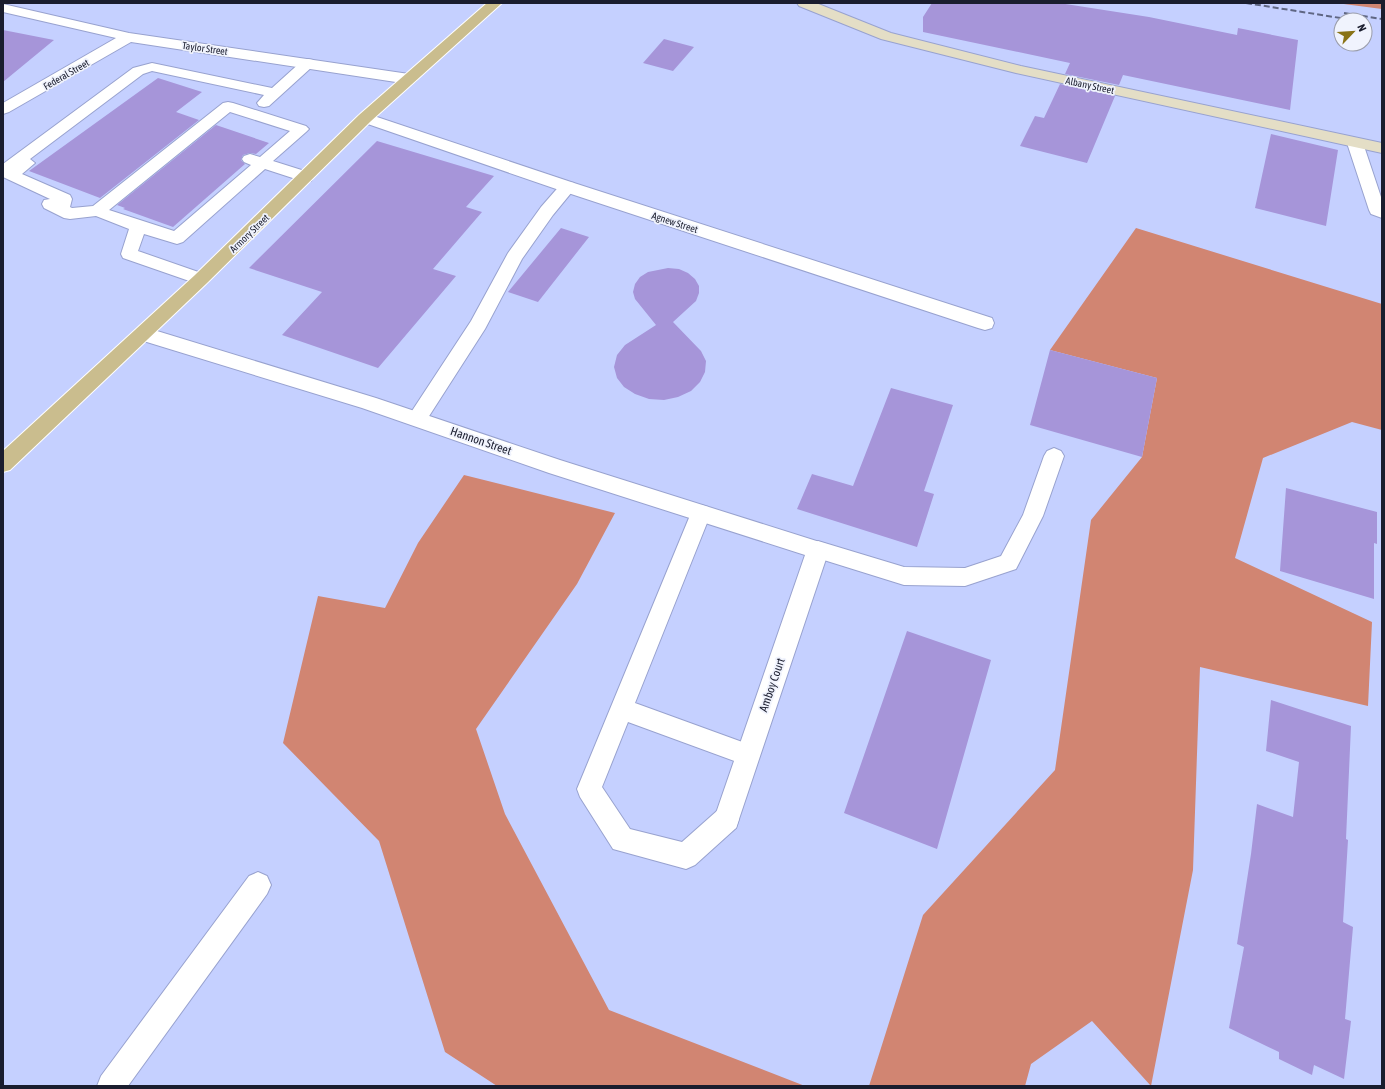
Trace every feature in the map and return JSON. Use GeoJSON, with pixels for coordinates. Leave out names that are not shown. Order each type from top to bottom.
{"type":"FeatureCollection","features":[{"type":"Feature","properties":{"kind":"main road","name":"Armory Street"},"geometry":{"type":"LineString","coordinates":[[3,464],[144,334],[365,118],[495,3]]}},
{"type":"Feature","properties":{"kind":"main road","name":"Albany Street"},"geometry":{"type":"LineString","coordinates":[[804,3],[837,18],[886,36],[1021,70],[1382,148]]}},
{"type":"Feature","properties":{"kind":"street","name":"Taylor Street"},"geometry":{"type":"LineString","coordinates":[[3,8],[129,37],[409,79]]}},
{"type":"Feature","properties":{"kind":"street","name":"Federal Street"},"geometry":{"type":"LineString","coordinates":[[3,109],[129,37]]}},
{"type":"Feature","properties":{"kind":"street","name":"Agnew Street"},"geometry":{"type":"LineString","coordinates":[[365,118],[568,187],[985,323]]}},
{"type":"Feature","properties":{"kind":"street","name":"Hannon Street"},"geometry":{"type":"LineString","coordinates":[[144,334],[369,403],[701,513],[818,550]]}},
{"type":"Feature","properties":{"kind":"street","name":"Amboy Court"},"geometry":{"type":"LineString","coordinates":[[727,819],[818,550]]}},
{"type":"Feature","properties":{"kind":"lane"},"geometry":{"type":"LineString","coordinates":[[252,114],[308,63]]}},
{"type":"Feature","properties":{"kind":"lane"},"geometry":{"type":"LineString","coordinates":[[3,172],[138,71],[152,67],[274,93]]}},
{"type":"Feature","properties":{"kind":"lane"},"geometry":{"type":"LineString","coordinates":[[61,210],[64,199],[11,175],[110,101],[106,95]]}},
{"type":"Feature","properties":{"kind":"lane"},"geometry":{"type":"LineString","coordinates":[[3,180],[70,214],[97,211],[177,238],[204,207],[232,182],[256,161],[301,129],[228,106],[161,158],[97,211]]}},
{"type":"Feature","properties":{"kind":"lane"},"geometry":{"type":"LineString","coordinates":[[185,140],[201,144]]}},
{"type":"Feature","properties":{"kind":"lane"},"geometry":{"type":"LineString","coordinates":[[1354,143],[1377,210],[1382,213]]}},
{"type":"Feature","properties":{"kind":"lane"},"geometry":{"type":"LineString","coordinates":[[161,158],[177,164]]}},
{"type":"Feature","properties":{"kind":"lane"},"geometry":{"type":"LineString","coordinates":[[256,161],[305,177]]}},
{"type":"Feature","properties":{"kind":"lane"},"geometry":{"type":"LineString","coordinates":[[130,183],[148,188]]}},
{"type":"Feature","properties":{"kind":"lane"},"geometry":{"type":"LineString","coordinates":[[417,419],[479,324],[514,258],[547,211],[568,187]]}},
{"type":"Feature","properties":{"kind":"lane"},"geometry":{"type":"LineString","coordinates":[[138,226],[130,254],[201,279]]}},
{"type":"Feature","properties":{"kind":"lane"},"geometry":{"type":"LineString","coordinates":[[818,550],[904,576],[965,577],[1008,563],[1033,516],[1054,456]]}},
{"type":"Feature","properties":{"kind":"lane"},"geometry":{"type":"LineString","coordinates":[[701,513],[589,789],[622,840],[686,856],[727,819]]}},
{"type":"Feature","properties":{"kind":"lane"},"geometry":{"type":"LineString","coordinates":[[621,709],[748,756]]}},
{"type":"Feature","properties":{"kind":"lane"},"geometry":{"type":"LineString","coordinates":[[111,1086],[258,885]]}},
{"type":"Feature","properties":{"kind":"shaded area"},"geometry":{"type":"Polygon","coordinates":[[[1336,3],[1382,3],[1382,9],[1336,3]]]}},
{"type":"Feature","properties":{"kind":"shaded area"},"geometry":{"type":"Polygon","coordinates":[[[1136,228],[1382,304],[1382,430],[1352,422],[1263,458],[1235,558],[1372,622],[1368,706],[1200,667],[1193,870],[1151,1086],[1092,1021],[1031,1064],[1025,1086],[869,1086],[923,915],[1055,770],[1091,520],[1142,457],[1157,378],[1050,350],[1136,228]]]}},
{"type":"Feature","properties":{"kind":"shaded area"},"geometry":{"type":"Polygon","coordinates":[[[464,475],[615,513],[577,584],[476,729],[505,814],[609,1010],[805,1086],[497,1086],[445,1052],[379,841],[283,743],[318,596],[385,608],[418,543],[464,475]]]}},
{"type":"Feature","properties":{"kind":"building"},"geometry":{"type":"Polygon","coordinates":[[[932,3],[1059,3],[1149,17],[1237,35],[1238,28],[1298,40],[1290,110],[1123,75],[1119,85],[1065,74],[1070,63],[923,32],[923,17],[932,3]]]}},
{"type":"Feature","properties":{"kind":"building"},"geometry":{"type":"Polygon","coordinates":[[[3,30],[54,40],[3,82],[3,30]]]}},
{"type":"Feature","properties":{"kind":"building"},"geometry":{"type":"Polygon","coordinates":[[[664,39],[694,47],[673,71],[643,63],[664,39]]]}},
{"type":"Feature","properties":{"kind":"building"},"geometry":{"type":"Polygon","coordinates":[[[158,78],[202,92],[176,112],[199,120],[100,198],[29,171],[158,78]]]}},
{"type":"Feature","properties":{"kind":"building"},"geometry":{"type":"Polygon","coordinates":[[[1060,84],[1115,96],[1087,163],[1020,146],[1035,116],[1044,118],[1060,84]]]}},
{"type":"Feature","properties":{"kind":"building"},"geometry":{"type":"Polygon","coordinates":[[[216,125],[269,143],[256,154],[250,153],[243,155],[241,160],[245,164],[173,227],[123,209],[125,208],[117,205],[216,125]]]}},
{"type":"Feature","properties":{"kind":"building"},"geometry":{"type":"Polygon","coordinates":[[[1271,134],[1338,150],[1326,226],[1255,208],[1271,134]]]}},
{"type":"Feature","properties":{"kind":"building"},"geometry":{"type":"Polygon","coordinates":[[[377,141],[494,176],[466,207],[482,212],[433,269],[456,276],[378,368],[282,335],[322,292],[249,268],[377,141]]]}},
{"type":"Feature","properties":{"kind":"building"},"geometry":{"type":"Polygon","coordinates":[[[561,228],[589,237],[538,302],[508,292],[561,228]]]}},
{"type":"Feature","properties":{"kind":"building"},"geometry":{"type":"Polygon","coordinates":[[[668,268],[679,269],[688,273],[695,279],[699,286],[699,293],[696,301],[673,322],[701,351],[706,361],[705,372],[700,382],[691,391],[678,397],[664,400],[649,399],[635,394],[624,387],[617,378],[614,367],[617,355],[625,345],[656,325],[635,299],[633,292],[635,284],[640,277],[648,272],[668,268]]]}},
{"type":"Feature","properties":{"kind":"building"},"geometry":{"type":"Polygon","coordinates":[[[1050,350],[1157,378],[1142,457],[1030,425],[1050,350]]]}},
{"type":"Feature","properties":{"kind":"building"},"geometry":{"type":"Polygon","coordinates":[[[891,388],[953,405],[924,491],[934,494],[917,547],[797,509],[812,474],[853,486],[891,388]]]}},
{"type":"Feature","properties":{"kind":"building"},"geometry":{"type":"Polygon","coordinates":[[[1286,488],[1377,512],[1377,544],[1374,543],[1374,599],[1280,571],[1286,488]]]}},
{"type":"Feature","properties":{"kind":"building"},"geometry":{"type":"Polygon","coordinates":[[[907,631],[991,660],[937,849],[844,813],[907,631]]]}},
{"type":"Feature","properties":{"kind":"building"},"geometry":{"type":"Polygon","coordinates":[[[1271,700],[1351,726],[1346,839],[1348,840],[1343,922],[1353,927],[1345,1019],[1351,1021],[1344,1079],[1314,1065],[1312,1075],[1279,1059],[1279,1052],[1229,1028],[1244,947],[1237,944],[1257,804],[1293,817],[1299,762],[1266,751],[1271,700]]]}},
{"type":"Feature","properties":{"kind":"railway"},"geometry":{"type":"LineString","coordinates":[[1246,3],[1333,17]]}},
{"type":"Feature","properties":{"kind":"railway"},"geometry":{"type":"LineString","coordinates":[[1373,18],[1382,19]]}}]}
